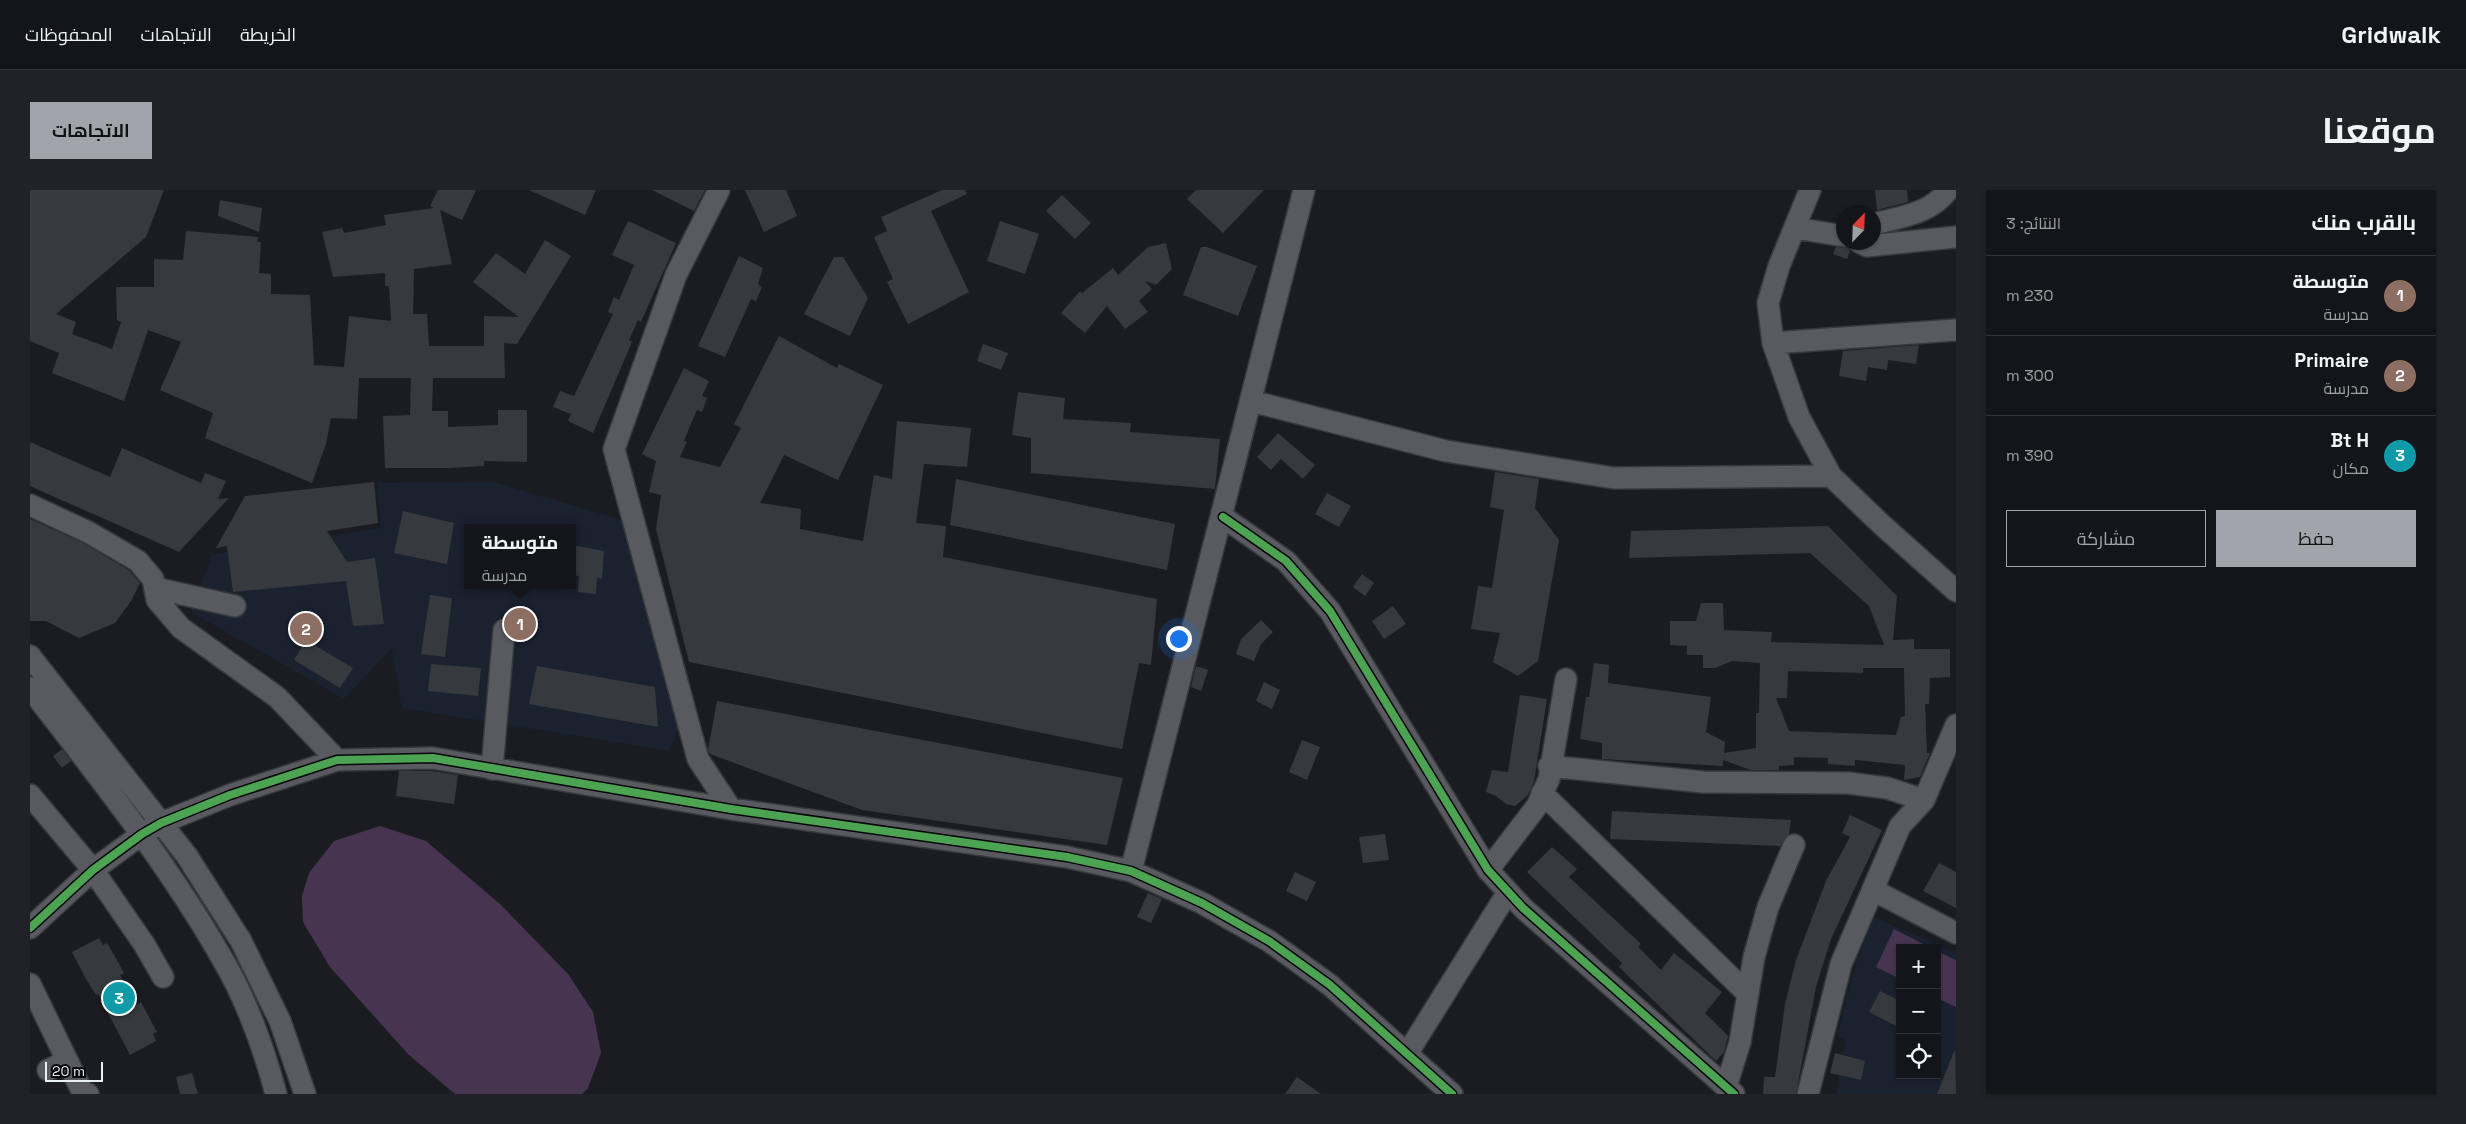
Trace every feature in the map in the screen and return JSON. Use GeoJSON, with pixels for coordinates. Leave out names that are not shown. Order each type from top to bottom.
{"type":"FeatureCollection","features":[{"type":"Feature","properties":{"kind":"street"},"geometry":{"type":"LineString","coordinates":[[719,190],[676,274],[614,449],[698,759],[731,809]]}},
{"type":"Feature","properties":{"kind":"street"},"geometry":{"type":"LineString","coordinates":[[1131,871],[1304,190]]}},
{"type":"Feature","properties":{"kind":"street"},"geometry":{"type":"LineString","coordinates":[[1810,190],[1779,266],[1768,302],[1773,343],[1799,418],[1831,476],[1956,591]]}},
{"type":"Feature","properties":{"kind":"street"},"geometry":{"type":"LineString","coordinates":[[1881,222],[1921,212],[1948,196]]}},
{"type":"Feature","properties":{"kind":"street"},"geometry":{"type":"LineString","coordinates":[[1795,228],[1836,235]]}},
{"type":"Feature","properties":{"kind":"street"},"geometry":{"type":"LineString","coordinates":[[1881,245],[1956,237]]}},
{"type":"Feature","properties":{"kind":"street"},"geometry":{"type":"LineString","coordinates":[[1773,343],[1956,330]]}},
{"type":"Feature","properties":{"kind":"street"},"geometry":{"type":"LineString","coordinates":[[1251,401],[1446,451],[1614,478],[1831,476]]}},
{"type":"Feature","properties":{"kind":"street"},"geometry":{"type":"LineString","coordinates":[[30,505],[88,532],[138,561],[153,579],[157,600],[181,628],[277,697],[337,760]]}},
{"type":"Feature","properties":{"kind":"street"},"geometry":{"type":"LineString","coordinates":[[1222,516],[1286,561],[1330,611],[1488,870],[1523,908],[1730,1091],[1754,957],[1768,907],[1794,845]]}},
{"type":"Feature","properties":{"kind":"street"},"geometry":{"type":"LineString","coordinates":[[155,588],[235,606]]}},
{"type":"Feature","properties":{"kind":"street"},"geometry":{"type":"LineString","coordinates":[[492,769],[504,630]]}},
{"type":"Feature","properties":{"kind":"street"},"geometry":{"type":"LineString","coordinates":[[30,656],[187,856],[241,941],[280,1021],[305,1094]]}},
{"type":"Feature","properties":{"kind":"street"},"geometry":{"type":"LineString","coordinates":[[1488,870],[1537,806],[1548,779],[1566,679]]}},
{"type":"Feature","properties":{"kind":"street"},"geometry":{"type":"LineString","coordinates":[[30,688],[142,834],[224,961],[254,1028],[276,1094]]}},
{"type":"Feature","properties":{"kind":"street"},"geometry":{"type":"LineString","coordinates":[[1808,1094],[1841,964],[1900,826],[1924,800],[1956,725]]}},
{"type":"Feature","properties":{"kind":"street"},"geometry":{"type":"LineString","coordinates":[[30,928],[93,870],[142,834],[161,823],[230,795],[337,760],[433,758],[731,809],[1067,857],[1131,871],[1202,903],[1269,941],[1330,985],[1452,1094]]}},
{"type":"Feature","properties":{"kind":"street"},"geometry":{"type":"LineString","coordinates":[[1549,766],[1703,782],[1848,783],[1887,788],[1924,800]]}},
{"type":"Feature","properties":{"kind":"street"},"geometry":{"type":"LineString","coordinates":[[1542,793],[1748,994]]}},
{"type":"Feature","properties":{"kind":"street"},"geometry":{"type":"LineString","coordinates":[[30,795],[93,870],[137,948],[163,977]]}},
{"type":"Feature","properties":{"kind":"street"},"geometry":{"type":"LineString","coordinates":[[1873,890],[1956,933]]}},
{"type":"Feature","properties":{"kind":"street"},"geometry":{"type":"LineString","coordinates":[[1406,1054],[1508,892]]}},
{"type":"Feature","properties":{"kind":"street"},"geometry":{"type":"LineString","coordinates":[[30,984],[82,1091],[88,1094]]}},
{"type":"Feature","properties":{"kind":"street"},"geometry":{"type":"LineString","coordinates":[[48,1070],[68,1061]]}},
{"type":"Feature","properties":{"kind":"shaded area"},"geometry":{"type":"Polygon","coordinates":[[[494,482],[622,520],[679,727],[670,751],[402,708],[392,648],[344,699],[191,612],[212,554],[381,528],[377,483],[494,482]]]}},
{"type":"Feature","properties":{"kind":"shaded area"},"geometry":{"type":"Polygon","coordinates":[[[380,826],[426,841],[500,904],[568,974],[593,1012],[601,1053],[588,1088],[582,1094],[455,1094],[408,1054],[330,967],[303,922],[302,896],[309,873],[334,841],[380,826]]]}},
{"type":"Feature","properties":{"kind":"shaded area"},"geometry":{"type":"Polygon","coordinates":[[[1874,917],[1936,944],[1896,944],[1896,1079],[1941,1079],[1941,946],[1956,953],[1956,1094],[1836,1094],[1845,1040],[1837,1036],[1857,960],[1874,917]]]}},
{"type":"Feature","properties":{"kind":"shaded area"},"geometry":{"type":"Polygon","coordinates":[[[1894,929],[1923,944],[1896,944],[1896,977],[1876,967],[1894,929]]]}},
{"type":"Feature","properties":{"kind":"shaded area"},"geometry":{"type":"Polygon","coordinates":[[[1941,953],[1956,960],[1956,1007],[1941,1000],[1941,953]]]}},
{"type":"Feature","properties":{"kind":"building"},"geometry":{"type":"Polygon","coordinates":[[[30,190],[164,190],[146,237],[56,314],[76,322],[72,334],[112,349],[121,322],[117,320],[116,287],[154,287],[154,259],[183,260],[186,231],[258,237],[257,242],[261,242],[259,273],[271,274],[271,294],[310,295],[314,365],[344,367],[349,316],[391,321],[389,286],[385,286],[385,273],[333,277],[322,232],[342,228],[344,233],[386,225],[384,215],[434,208],[430,206],[438,190],[476,190],[462,220],[440,210],[452,264],[414,269],[413,314],[427,314],[429,346],[484,346],[484,316],[519,317],[473,282],[496,253],[525,274],[545,240],[571,256],[517,344],[504,343],[505,378],[433,378],[432,411],[448,411],[448,427],[498,425],[498,410],[527,410],[527,462],[484,461],[484,466],[385,468],[383,416],[410,415],[411,378],[359,378],[357,419],[331,418],[326,444],[312,483],[205,438],[213,413],[160,390],[181,342],[148,330],[124,401],[52,373],[59,353],[30,341],[30,190]]]}},
{"type":"Feature","properties":{"kind":"building"},"geometry":{"type":"Polygon","coordinates":[[[529,190],[596,190],[585,215],[529,190]]]}},
{"type":"Feature","properties":{"kind":"building"},"geometry":{"type":"Polygon","coordinates":[[[652,190],[705,190],[694,211],[652,190]]]}},
{"type":"Feature","properties":{"kind":"building"},"geometry":{"type":"Polygon","coordinates":[[[745,190],[786,190],[797,216],[764,232],[745,190]]]}},
{"type":"Feature","properties":{"kind":"building"},"geometry":{"type":"Polygon","coordinates":[[[942,190],[965,190],[967,194],[931,211],[969,292],[908,324],[887,282],[893,279],[874,237],[887,231],[881,217],[942,190]]]}},
{"type":"Feature","properties":{"kind":"building"},"geometry":{"type":"Polygon","coordinates":[[[1196,190],[1264,190],[1223,233],[1187,199],[1196,190]]]}},
{"type":"Feature","properties":{"kind":"building"},"geometry":{"type":"Polygon","coordinates":[[[1875,190],[1907,190],[1908,202],[1881,209],[1881,205],[1876,205],[1875,190]]]}},
{"type":"Feature","properties":{"kind":"building"},"geometry":{"type":"Polygon","coordinates":[[[1062,195],[1091,223],[1075,239],[1046,211],[1062,195]]]}},
{"type":"Feature","properties":{"kind":"building"},"geometry":{"type":"Polygon","coordinates":[[[220,200],[262,208],[259,232],[218,216],[220,200]]]}},
{"type":"Feature","properties":{"kind":"building"},"geometry":{"type":"Polygon","coordinates":[[[628,221],[676,243],[641,322],[638,320],[629,340],[632,342],[593,433],[568,421],[571,414],[553,407],[560,391],[574,396],[613,314],[608,312],[614,297],[619,300],[634,265],[612,255],[628,221]]]}},
{"type":"Feature","properties":{"kind":"building"},"geometry":{"type":"Polygon","coordinates":[[[1000,221],[1039,234],[1025,274],[987,261],[1000,221]]]}},
{"type":"Feature","properties":{"kind":"building"},"geometry":{"type":"Polygon","coordinates":[[[1166,243],[1172,269],[1156,285],[1145,281],[1152,289],[1139,301],[1148,312],[1125,329],[1107,306],[1085,333],[1061,313],[1080,291],[1082,293],[1113,268],[1118,275],[1148,247],[1166,243]]]}},
{"type":"Feature","properties":{"kind":"building"},"geometry":{"type":"Polygon","coordinates":[[[1201,247],[1207,247],[1257,266],[1238,316],[1183,295],[1201,247]]]}},
{"type":"Feature","properties":{"kind":"building"},"geometry":{"type":"Polygon","coordinates":[[[1836,247],[1836,250],[1850,251],[1847,259],[1833,254],[1836,247]]]}},
{"type":"Feature","properties":{"kind":"building"},"geometry":{"type":"Polygon","coordinates":[[[739,256],[763,268],[758,284],[762,287],[756,301],[751,299],[725,357],[698,346],[739,256]]]}},
{"type":"Feature","properties":{"kind":"building"},"geometry":{"type":"Polygon","coordinates":[[[834,257],[843,257],[868,298],[850,336],[804,314],[834,257]]]}},
{"type":"Feature","properties":{"kind":"building"},"geometry":{"type":"Polygon","coordinates":[[[779,336],[837,368],[839,364],[883,385],[838,480],[784,455],[760,503],[801,509],[800,529],[863,541],[874,475],[892,479],[897,421],[971,428],[967,467],[924,464],[916,523],[946,526],[943,557],[1157,599],[1151,665],[1139,663],[1122,749],[689,662],[656,529],[661,495],[649,492],[656,461],[642,454],[684,368],[709,381],[702,396],[707,398],[702,412],[697,410],[684,441],[687,442],[680,457],[720,467],[741,428],[734,424],[779,336]]]}},
{"type":"Feature","properties":{"kind":"building"},"geometry":{"type":"Polygon","coordinates":[[[983,344],[1008,353],[1001,370],[977,361],[983,344]]]}},
{"type":"Feature","properties":{"kind":"building"},"geometry":{"type":"Polygon","coordinates":[[[1919,345],[1916,364],[1888,360],[1887,370],[1868,367],[1866,381],[1839,376],[1843,351],[1919,345]]]}},
{"type":"Feature","properties":{"kind":"building"},"geometry":{"type":"Polygon","coordinates":[[[1018,392],[1065,398],[1063,419],[1131,423],[1130,432],[1220,439],[1215,489],[1031,473],[1031,438],[1012,435],[1018,392]]]}},
{"type":"Feature","properties":{"kind":"building"},"geometry":{"type":"Polygon","coordinates":[[[1278,433],[1315,465],[1303,479],[1281,459],[1271,470],[1257,457],[1278,433]]]}},
{"type":"Feature","properties":{"kind":"building"},"geometry":{"type":"Polygon","coordinates":[[[30,442],[110,477],[122,448],[201,483],[205,473],[226,481],[218,499],[229,498],[179,552],[30,486],[30,442]]]}},
{"type":"Feature","properties":{"kind":"building"},"geometry":{"type":"Polygon","coordinates":[[[1495,472],[1539,479],[1535,508],[1559,540],[1538,661],[1518,676],[1493,662],[1500,633],[1471,629],[1478,586],[1492,588],[1504,510],[1490,507],[1495,472]]]}},
{"type":"Feature","properties":{"kind":"building"},"geometry":{"type":"Polygon","coordinates":[[[956,479],[1175,524],[1167,570],[950,525],[956,479]]]}},
{"type":"Feature","properties":{"kind":"building"},"geometry":{"type":"Polygon","coordinates":[[[374,482],[378,523],[327,531],[347,562],[375,558],[384,624],[353,626],[346,581],[233,592],[227,546],[216,548],[245,496],[374,482]]]}},
{"type":"Feature","properties":{"kind":"building"},"geometry":{"type":"Polygon","coordinates":[[[1327,493],[1351,506],[1339,527],[1315,514],[1327,493]]]}},
{"type":"Feature","properties":{"kind":"building"},"geometry":{"type":"Polygon","coordinates":[[[403,511],[454,523],[447,564],[394,553],[403,511]]]}},
{"type":"Feature","properties":{"kind":"building"},"geometry":{"type":"Polygon","coordinates":[[[30,519],[83,543],[130,571],[140,583],[131,601],[115,623],[79,638],[46,621],[30,621],[30,519]]]}},
{"type":"Feature","properties":{"kind":"building"},"geometry":{"type":"Polygon","coordinates":[[[1828,526],[1897,596],[1893,640],[1914,639],[1914,649],[1950,649],[1950,677],[1930,678],[1929,704],[1925,704],[1927,753],[1930,753],[1920,777],[1904,780],[1905,765],[1855,760],[1855,766],[1828,764],[1828,758],[1794,757],[1794,765],[1779,766],[1779,770],[1751,770],[1723,760],[1723,766],[1602,759],[1602,743],[1580,739],[1586,697],[1589,697],[1594,663],[1609,665],[1608,683],[1711,697],[1706,732],[1725,742],[1724,753],[1756,748],[1756,713],[1759,713],[1760,663],[1732,661],[1715,668],[1703,668],[1703,655],[1687,655],[1687,646],[1670,645],[1670,621],[1696,621],[1701,603],[1723,603],[1724,630],[1772,632],[1771,642],[1884,645],[1869,606],[1810,553],[1629,558],[1631,531],[1828,526]],[[1863,668],[1863,673],[1788,671],[1787,698],[1776,698],[1789,731],[1896,735],[1901,717],[1905,716],[1904,668],[1863,668]]]}},
{"type":"Feature","properties":{"kind":"building"},"geometry":{"type":"Polygon","coordinates":[[[576,546],[604,551],[602,579],[597,578],[596,594],[578,592],[579,576],[576,576],[576,546]]]}},
{"type":"Feature","properties":{"kind":"building"},"geometry":{"type":"Polygon","coordinates":[[[1362,574],[1374,583],[1365,596],[1353,587],[1362,574]]]}},
{"type":"Feature","properties":{"kind":"building"},"geometry":{"type":"Polygon","coordinates":[[[430,595],[452,598],[445,657],[421,654],[430,595]]]}},
{"type":"Feature","properties":{"kind":"building"},"geometry":{"type":"Polygon","coordinates":[[[1393,606],[1406,624],[1384,639],[1372,621],[1393,606]]]}},
{"type":"Feature","properties":{"kind":"building"},"geometry":{"type":"Polygon","coordinates":[[[1261,620],[1273,632],[1261,644],[1254,661],[1236,654],[1241,639],[1261,620]]]}},
{"type":"Feature","properties":{"kind":"building"},"geometry":{"type":"Polygon","coordinates":[[[306,640],[353,668],[340,688],[294,660],[306,640]]]}},
{"type":"Feature","properties":{"kind":"building"},"geometry":{"type":"Polygon","coordinates":[[[431,664],[481,668],[478,696],[428,691],[431,664]]]}},
{"type":"Feature","properties":{"kind":"building"},"geometry":{"type":"Polygon","coordinates":[[[537,666],[655,687],[658,727],[529,704],[537,666]]]}},
{"type":"Feature","properties":{"kind":"building"},"geometry":{"type":"Polygon","coordinates":[[[1196,666],[1208,670],[1201,691],[1191,687],[1196,666]]]}},
{"type":"Feature","properties":{"kind":"building"},"geometry":{"type":"Polygon","coordinates":[[[1264,682],[1280,690],[1272,709],[1256,701],[1264,682]]]}},
{"type":"Feature","properties":{"kind":"building"},"geometry":{"type":"Polygon","coordinates":[[[1520,695],[1547,699],[1534,781],[1528,795],[1515,806],[1506,804],[1496,796],[1486,792],[1492,770],[1508,772],[1520,695]]]}},
{"type":"Feature","properties":{"kind":"building"},"geometry":{"type":"Polygon","coordinates":[[[717,701],[1123,778],[1107,845],[862,810],[710,754],[708,750],[717,701]]]}},
{"type":"Feature","properties":{"kind":"building"},"geometry":{"type":"Polygon","coordinates":[[[1302,740],[1320,747],[1307,780],[1289,772],[1302,740]]]}},
{"type":"Feature","properties":{"kind":"building"},"geometry":{"type":"Polygon","coordinates":[[[62,749],[71,761],[62,768],[53,756],[62,749]]]}},
{"type":"Feature","properties":{"kind":"building"},"geometry":{"type":"Polygon","coordinates":[[[399,771],[432,771],[458,775],[454,804],[396,796],[399,771]]]}},
{"type":"Feature","properties":{"kind":"building"},"geometry":{"type":"Polygon","coordinates":[[[1612,811],[1791,820],[1789,834],[1780,846],[1610,839],[1612,811]]]}},
{"type":"Feature","properties":{"kind":"building"},"geometry":{"type":"Polygon","coordinates":[[[1850,815],[1882,830],[1831,939],[1816,987],[1796,1094],[1763,1094],[1764,1077],[1775,1077],[1785,1004],[1796,960],[1826,881],[1850,837],[1842,833],[1850,815]]]}},
{"type":"Feature","properties":{"kind":"building"},"geometry":{"type":"Polygon","coordinates":[[[1385,834],[1389,860],[1363,863],[1359,837],[1385,834]]]}},
{"type":"Feature","properties":{"kind":"building"},"geometry":{"type":"Polygon","coordinates":[[[1552,847],[1577,869],[1569,877],[1641,944],[1638,947],[1661,970],[1674,953],[1722,992],[1705,1013],[1728,1036],[1724,1052],[1716,1061],[1619,967],[1622,963],[1527,872],[1552,847]]]}},
{"type":"Feature","properties":{"kind":"building"},"geometry":{"type":"Polygon","coordinates":[[[1939,863],[1956,872],[1956,908],[1923,891],[1939,863]]]}},
{"type":"Feature","properties":{"kind":"building"},"geometry":{"type":"Polygon","coordinates":[[[1295,872],[1316,882],[1307,901],[1286,891],[1295,872]]]}},
{"type":"Feature","properties":{"kind":"building"},"geometry":{"type":"Polygon","coordinates":[[[1148,893],[1162,899],[1151,923],[1137,917],[1148,893]]]}},
{"type":"Feature","properties":{"kind":"building"},"geometry":{"type":"Polygon","coordinates":[[[99,938],[103,945],[107,943],[124,973],[120,975],[136,1005],[141,1002],[157,1032],[153,1034],[156,1041],[130,1055],[98,994],[96,995],[86,979],[72,952],[99,938]]]}},
{"type":"Feature","properties":{"kind":"building"},"geometry":{"type":"Polygon","coordinates":[[[1880,991],[1896,999],[1896,1026],[1869,1012],[1880,991]]]}},
{"type":"Feature","properties":{"kind":"building"},"geometry":{"type":"Polygon","coordinates":[[[1955,1049],[1956,1094],[1937,1094],[1955,1049]]]}},
{"type":"Feature","properties":{"kind":"building"},"geometry":{"type":"Polygon","coordinates":[[[1835,1053],[1865,1061],[1861,1080],[1830,1073],[1835,1053]]]}},
{"type":"Feature","properties":{"kind":"building"},"geometry":{"type":"Polygon","coordinates":[[[192,1073],[198,1094],[180,1094],[176,1077],[192,1073]]]}},
{"type":"Feature","properties":{"kind":"building"},"geometry":{"type":"Polygon","coordinates":[[[1297,1077],[1321,1094],[1285,1094],[1297,1077]]]}},
{"type":"Feature","properties":{"kind":"cycle path"},"geometry":{"type":"LineString","coordinates":[[1223,517],[1286,561],[1330,611],[1488,870],[1523,908],[1734,1094]]}},
{"type":"Feature","properties":{"kind":"cycle path"},"geometry":{"type":"LineString","coordinates":[[30,928],[93,870],[142,834],[161,823],[230,795],[337,760],[433,758],[731,809],[1067,857],[1131,871],[1202,903],[1269,941],[1330,985],[1452,1094]]}},
{"type":"Feature","properties":{"kind":"place","name":"متوسطة"},"geometry":{"type":"Point","coordinates":[520,624]}},
{"type":"Feature","properties":{"kind":"place","name":"Primaire"},"geometry":{"type":"Point","coordinates":[306,629]}},
{"type":"Feature","properties":{"kind":"place","name":"Bt H"},"geometry":{"type":"Point","coordinates":[119,998]}}]}
